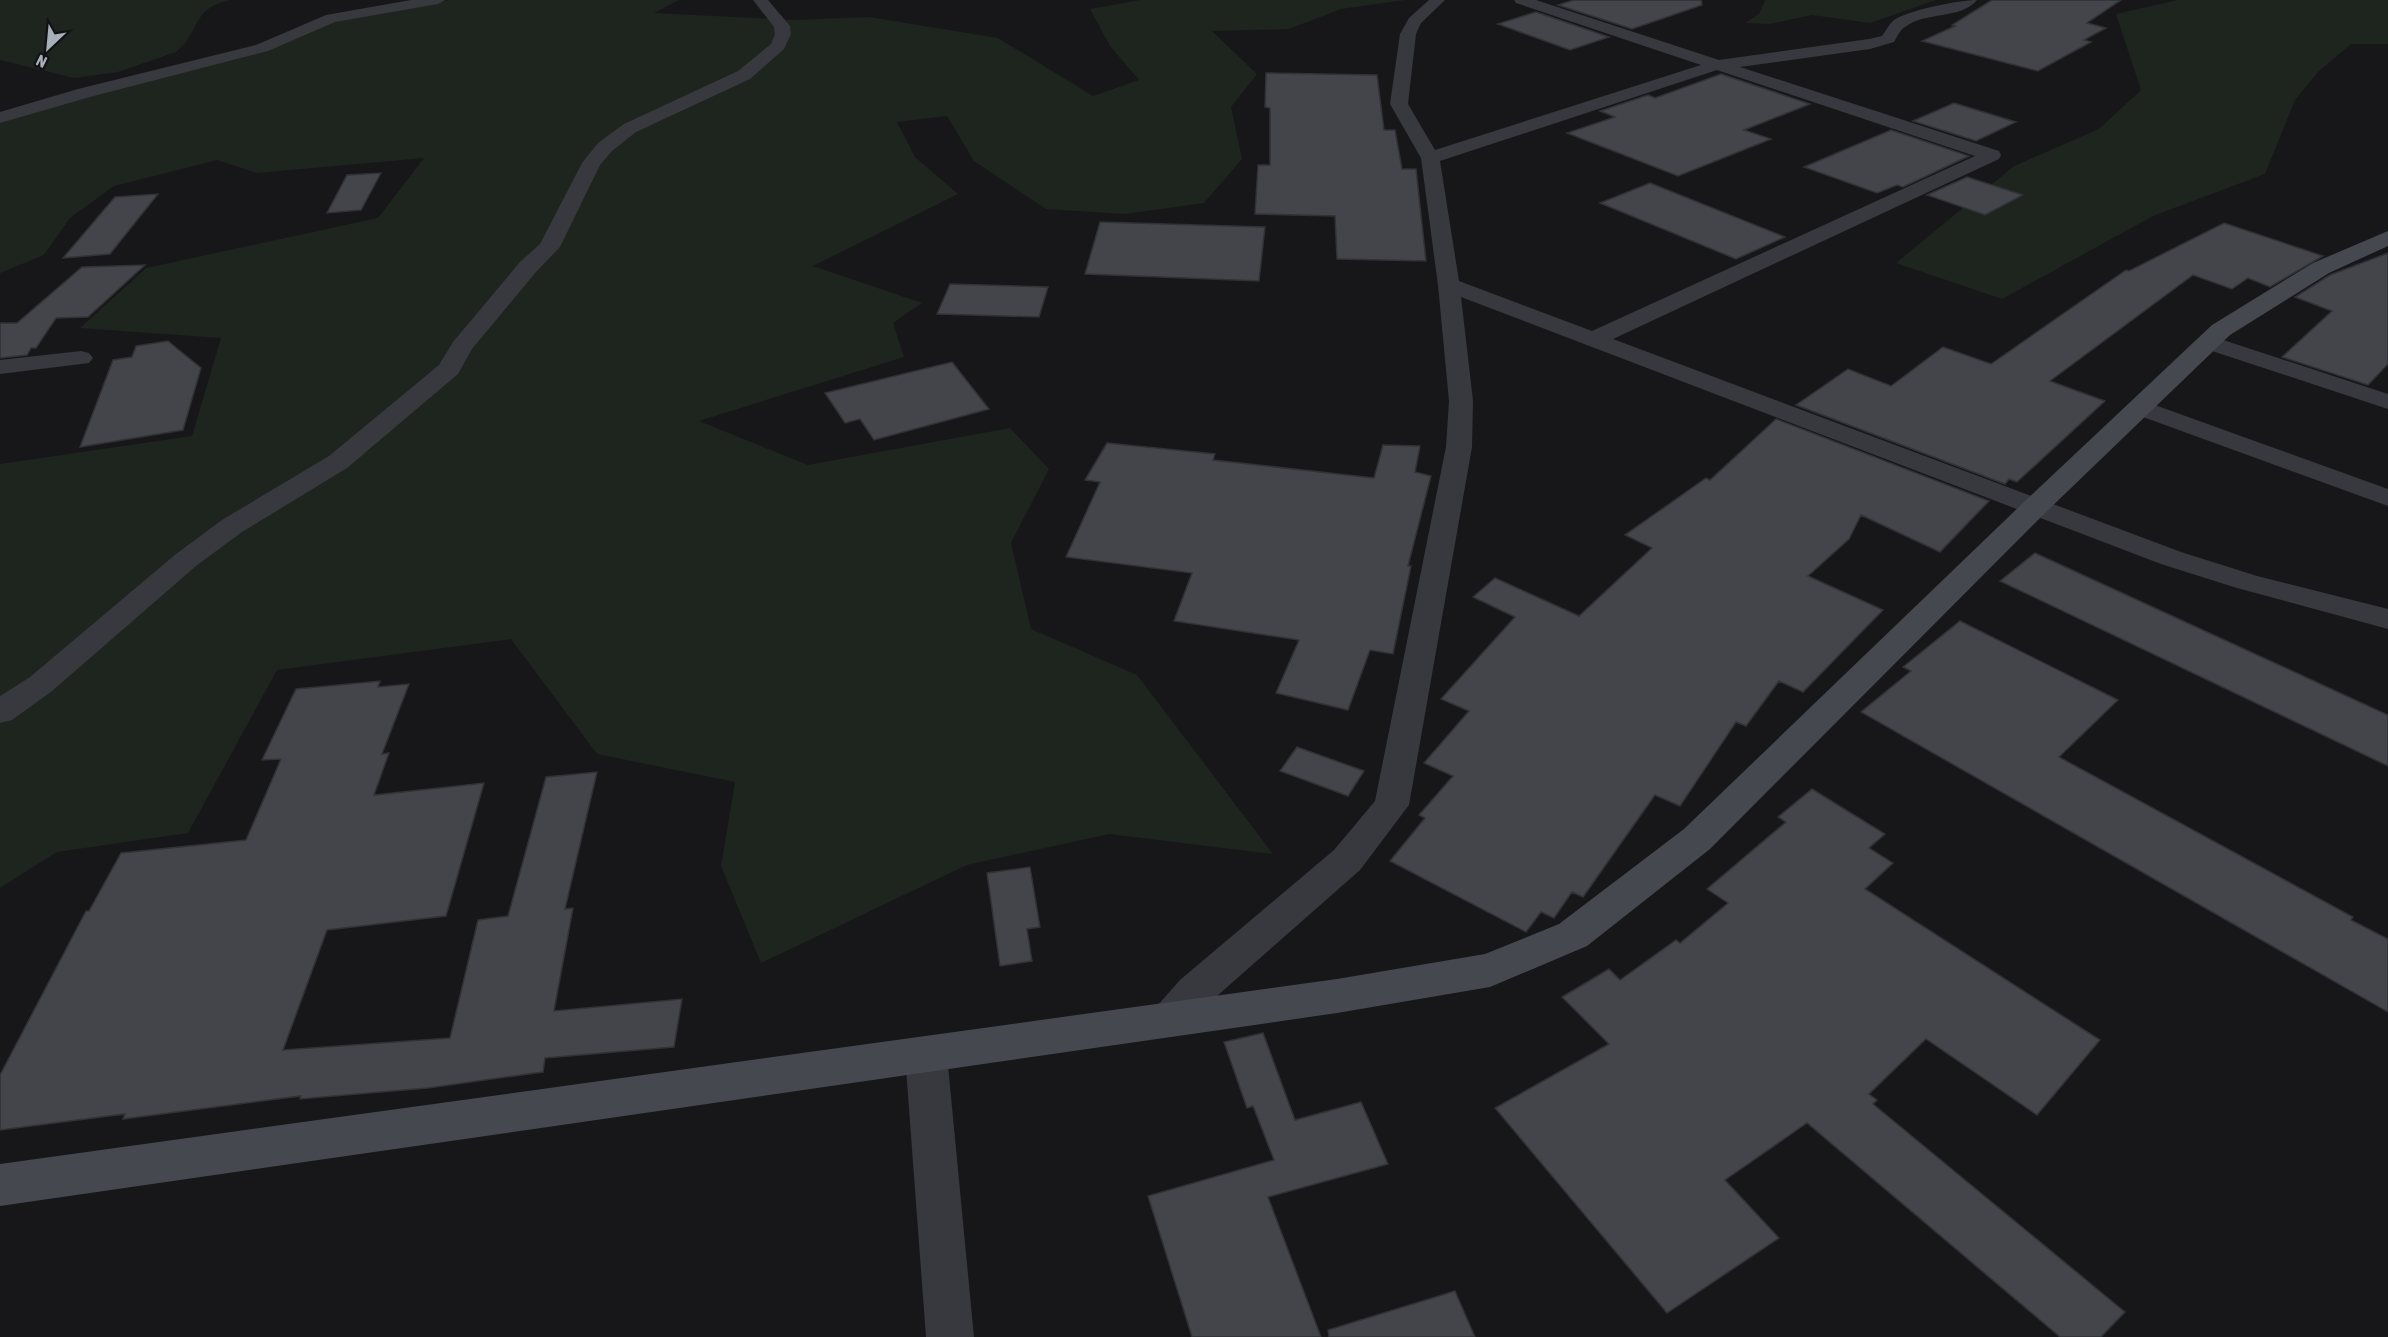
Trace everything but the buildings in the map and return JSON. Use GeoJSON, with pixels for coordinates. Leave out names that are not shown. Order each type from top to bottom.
{"type":"FeatureCollection","features":[{"type":"Feature","properties":{"kind":"street"},"geometry":{"type":"LineString","coordinates":[[0,118],[92,90],[262,48],[331,18],[438,0]]}},
{"type":"Feature","properties":{"kind":"street"},"geometry":{"type":"LineString","coordinates":[[0,712],[41,684],[186,560],[232,526],[338,462],[449,369],[461,346],[528,267],[549,247],[591,163],[604,147],[630,129],[744,75],[768,57],[778,46],[783,34],[782,26],[760,0]]}},
{"type":"Feature","properties":{"kind":"street"},"geometry":{"type":"LineString","coordinates":[[1171,1018],[1194,992],[1347,860],[1392,805],[1459,447],[1461,401],[1449,285],[1430,158],[1400,104],[1408,34],[1414,21],[1438,0]]}},
{"type":"Feature","properties":{"kind":"street"},"geometry":{"type":"LineString","coordinates":[[1521,0],[1992,154],[1594,339]]}},
{"type":"Feature","properties":{"kind":"street"},"geometry":{"type":"LineString","coordinates":[[1430,158],[1716,65],[1870,44],[1888,39],[1898,24],[1915,16],[1948,10],[1970,0]]}},
{"type":"Feature","properties":{"kind":"street"},"geometry":{"type":"LineString","coordinates":[[0,1185],[1337,996],[1490,970],[1573,934],[1697,839],[2034,508],[2221,330],[2321,268],[2388,238]]}},
{"type":"Feature","properties":{"kind":"street"},"geometry":{"type":"LineString","coordinates":[[1449,285],[2034,508],[2208,570],[2388,619]]}},
{"type":"Feature","properties":{"kind":"street"},"geometry":{"type":"LineString","coordinates":[[2208,342],[2388,402]]}},
{"type":"Feature","properties":{"kind":"street"},"geometry":{"type":"LineString","coordinates":[[0,368],[81,358]]}},
{"type":"Feature","properties":{"kind":"street"},"geometry":{"type":"LineString","coordinates":[[2141,408],[2388,498]]}},
{"type":"Feature","properties":{"kind":"street"},"geometry":{"type":"LineString","coordinates":[[926,1055],[950,1337]]}},
{"type":"Feature","properties":{"kind":"shaded area"},"geometry":{"type":"Polygon","coordinates":[[[0,0],[230,0],[208,9],[176,52],[118,72],[74,78],[0,60],[0,0]]]}},
{"type":"Feature","properties":{"kind":"shaded area"},"geometry":{"type":"Polygon","coordinates":[[[450,0],[679,0],[654,13],[796,20],[869,17],[998,38],[1093,96],[1139,80],[1110,46],[1090,9],[1140,0],[1405,0],[1341,9],[1289,29],[1212,31],[1257,74],[1231,107],[1242,159],[1204,203],[1125,214],[1046,209],[974,161],[947,116],[897,122],[915,157],[958,194],[813,266],[922,303],[893,323],[904,357],[699,421],[808,465],[1010,428],[1049,469],[1011,543],[1031,629],[1137,675],[1273,854],[1109,834],[967,865],[761,963],[721,866],[735,782],[597,754],[511,639],[277,670],[188,833],[57,852],[0,888],[0,464],[192,436],[221,338],[80,328],[146,268],[378,218],[424,158],[257,173],[217,160],[114,186],[70,218],[44,255],[0,273],[0,121],[257,52],[340,18],[450,0]]]}},
{"type":"Feature","properties":{"kind":"shaded area"},"geometry":{"type":"Polygon","coordinates":[[[1765,0],[1936,0],[1870,23],[1812,15],[1770,24],[1745,23],[1759,14],[1765,0]]]}},
{"type":"Feature","properties":{"kind":"shaded area"},"geometry":{"type":"Polygon","coordinates":[[[2178,0],[2388,0],[2388,44],[2351,44],[2319,71],[2295,100],[2265,174],[2153,216],[2002,299],[1896,263],[2014,166],[2099,129],[2141,90],[2116,14],[2178,0]]]}}]}
